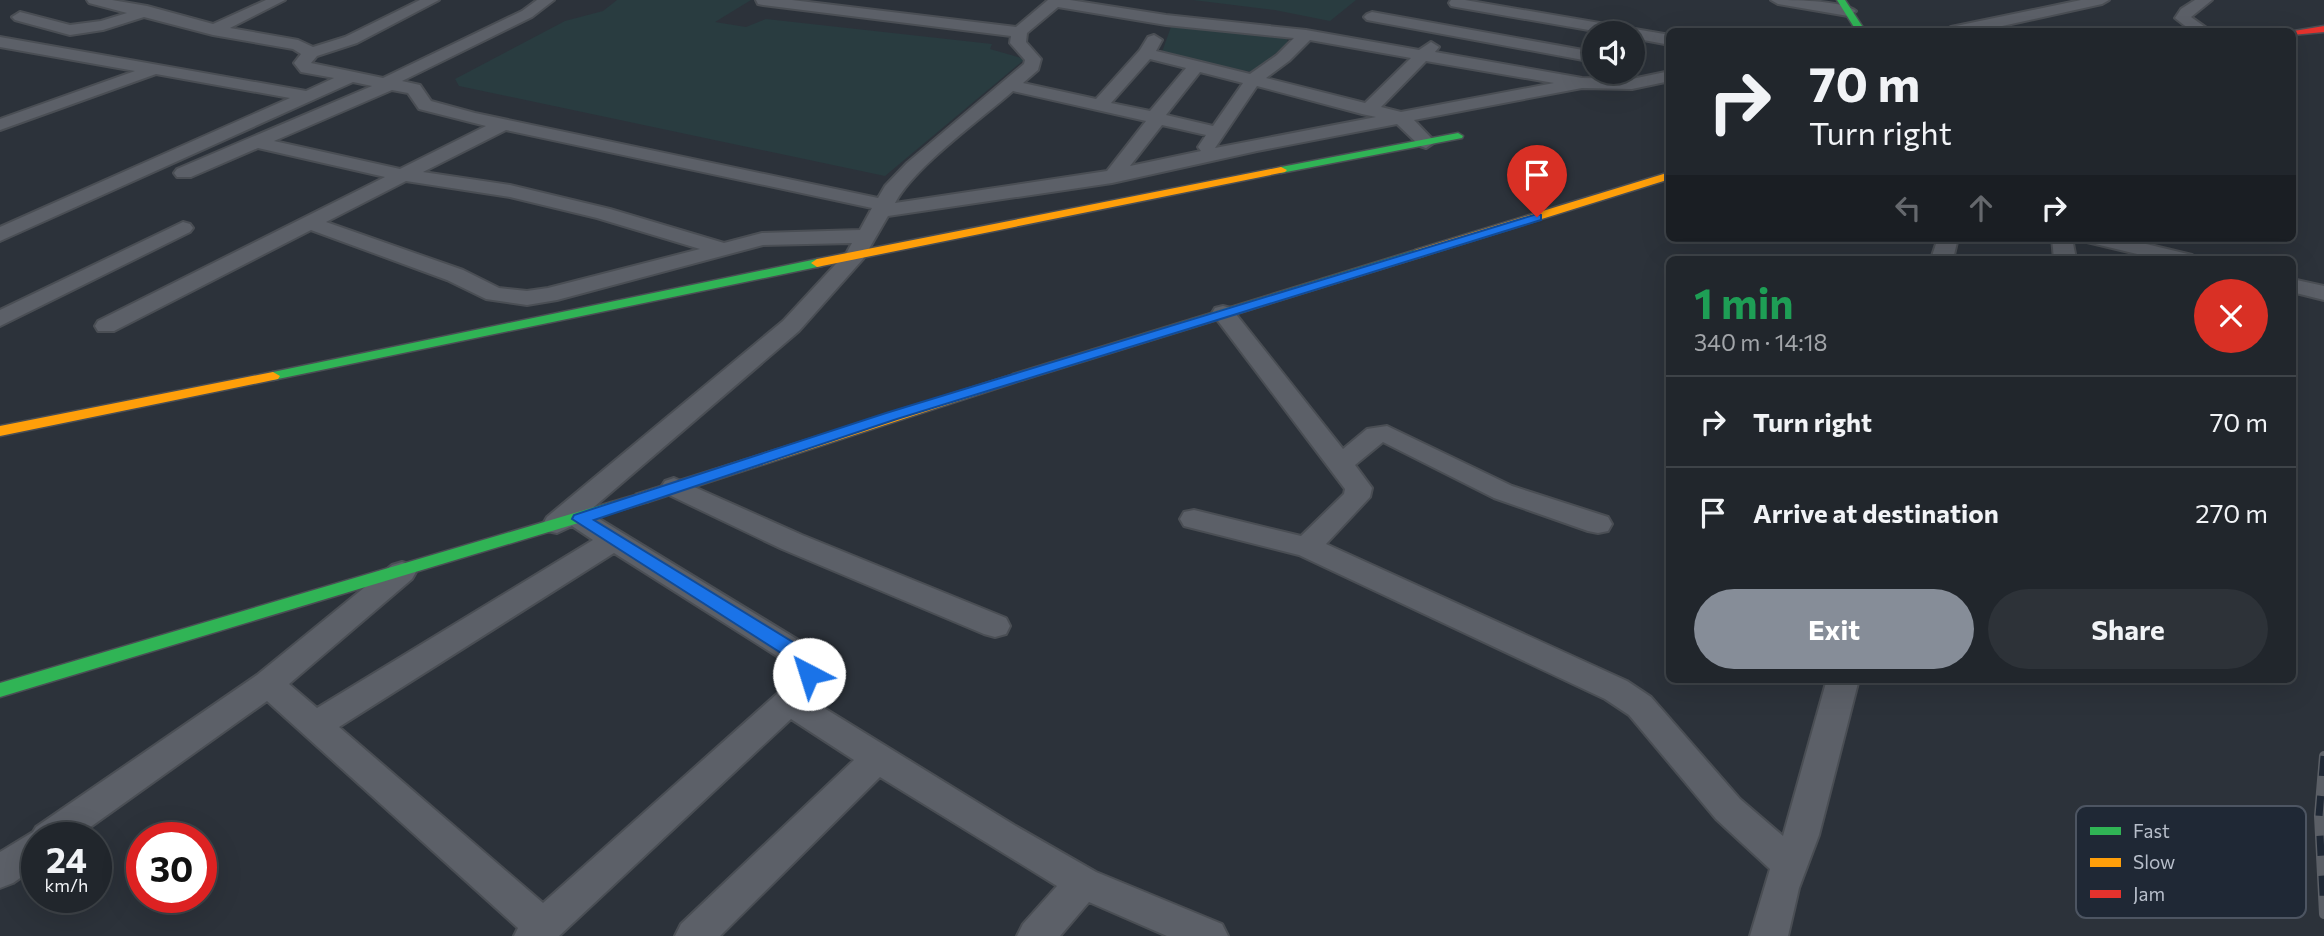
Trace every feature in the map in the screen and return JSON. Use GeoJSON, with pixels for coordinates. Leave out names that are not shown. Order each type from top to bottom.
{"type":"FeatureCollection","features":[{"type":"Feature","properties":{"kind":"main road"},"geometry":{"type":"LineString","coordinates":[[1843,3],[1859,28]]}},
{"type":"Feature","properties":{"kind":"main road"},"geometry":{"type":"LineString","coordinates":[[2296,32],[2324,29]]}},
{"type":"Feature","properties":{"kind":"main road"},"geometry":{"type":"LineString","coordinates":[[0,431],[1273,170],[1458,136]]}},
{"type":"Feature","properties":{"kind":"main road"},"geometry":{"type":"LineString","coordinates":[[0,690],[569,521],[891,416],[1666,176]]}},
{"type":"Feature","properties":{"kind":"street"},"geometry":{"type":"LineString","coordinates":[[94,0],[147,11],[213,30],[298,46],[311,53]]}},
{"type":"Feature","properties":{"kind":"street"},"geometry":{"type":"LineString","coordinates":[[213,30],[278,0]]}},
{"type":"Feature","properties":{"kind":"street"},"geometry":{"type":"LineString","coordinates":[[432,0],[351,40],[311,53],[302,66],[348,78],[414,89],[425,105],[502,125],[882,208],[1112,177],[1200,157],[1582,83]]}},
{"type":"Feature","properties":{"kind":"street"},"geometry":{"type":"LineString","coordinates":[[184,173],[259,143],[386,84],[527,15],[547,0]]}},
{"type":"Feature","properties":{"kind":"street"},"geometry":{"type":"LineString","coordinates":[[1778,0],[1843,3]]}},
{"type":"Feature","properties":{"kind":"street"},"geometry":{"type":"LineString","coordinates":[[1970,28],[2102,0]]}},
{"type":"Feature","properties":{"kind":"street"},"geometry":{"type":"LineString","coordinates":[[2198,28],[2183,18],[2186,12],[2206,0]]}},
{"type":"Feature","properties":{"kind":"street"},"geometry":{"type":"LineString","coordinates":[[762,1],[1019,32]]}},
{"type":"Feature","properties":{"kind":"street"},"geometry":{"type":"LineString","coordinates":[[268,684],[316,725],[538,932],[789,702],[805,684],[809,674],[809,667],[802,657],[612,541],[569,521],[791,326],[856,255],[892,190],[914,167],[1032,66],[1033,59],[1018,43],[1019,32],[1056,1],[1110,5],[1164,16],[1306,35],[1582,83]]}},
{"type":"Feature","properties":{"kind":"street"},"geometry":{"type":"LineString","coordinates":[[1368,110],[1422,57],[1445,30],[1458,8],[1457,2],[1582,24]]}},
{"type":"Feature","properties":{"kind":"street"},"geometry":{"type":"LineString","coordinates":[[20,17],[71,30],[103,25],[147,11]]}},
{"type":"Feature","properties":{"kind":"street"},"geometry":{"type":"LineString","coordinates":[[1099,106],[1146,53],[1164,16]]}},
{"type":"Feature","properties":{"kind":"street"},"geometry":{"type":"LineString","coordinates":[[1372,18],[1582,55]]}},
{"type":"Feature","properties":{"kind":"street"},"geometry":{"type":"LineString","coordinates":[[1200,157],[1254,79],[1283,58],[1306,35]]}},
{"type":"Feature","properties":{"kind":"street"},"geometry":{"type":"LineString","coordinates":[[1645,35],[1666,39]]}},
{"type":"Feature","properties":{"kind":"street"},"geometry":{"type":"LineString","coordinates":[[0,43],[308,96]]}},
{"type":"Feature","properties":{"kind":"street"},"geometry":{"type":"LineString","coordinates":[[1146,53],[1402,118],[1426,142]]}},
{"type":"Feature","properties":{"kind":"street"},"geometry":{"type":"LineString","coordinates":[[1112,177],[1196,66]]}},
{"type":"Feature","properties":{"kind":"street"},"geometry":{"type":"LineString","coordinates":[[1645,68],[1666,73]]}},
{"type":"Feature","properties":{"kind":"street"},"geometry":{"type":"LineString","coordinates":[[0,125],[151,70]]}},
{"type":"Feature","properties":{"kind":"street"},"geometry":{"type":"LineString","coordinates":[[1645,81],[1666,75]]}},
{"type":"Feature","properties":{"kind":"street"},"geometry":{"type":"LineString","coordinates":[[0,235],[348,78]]}},
{"type":"Feature","properties":{"kind":"street"},"geometry":{"type":"LineString","coordinates":[[1011,85],[1217,132]]}},
{"type":"Feature","properties":{"kind":"street"},"geometry":{"type":"LineString","coordinates":[[106,326],[502,125]]}},
{"type":"Feature","properties":{"kind":"street"},"geometry":{"type":"LineString","coordinates":[[259,143],[401,175],[468,183],[523,194],[641,223],[720,248]]}},
{"type":"Feature","properties":{"kind":"street"},"geometry":{"type":"LineString","coordinates":[[307,222],[455,275],[494,294],[507,297],[549,295],[762,239],[867,236]]}},
{"type":"Feature","properties":{"kind":"street"},"geometry":{"type":"LineString","coordinates":[[0,319],[183,228]]}},
{"type":"Feature","properties":{"kind":"street"},"geometry":{"type":"LineString","coordinates":[[2118,242],[2171,251]]}},
{"type":"Feature","properties":{"kind":"street"},"geometry":{"type":"LineString","coordinates":[[2296,286],[2324,293]]}},
{"type":"Feature","properties":{"kind":"street"},"geometry":{"type":"LineString","coordinates":[[1223,313],[1359,488],[1358,495],[1307,547]]}},
{"type":"Feature","properties":{"kind":"street"},"geometry":{"type":"LineString","coordinates":[[1342,463],[1376,435],[1387,434],[1503,492],[1598,524]]}},
{"type":"Feature","properties":{"kind":"street"},"geometry":{"type":"LineString","coordinates":[[674,488],[995,626]]}},
{"type":"Feature","properties":{"kind":"street"},"geometry":{"type":"LineString","coordinates":[[1194,519],[1307,547],[1544,656],[1624,696],[1640,706],[1655,722],[1728,809],[1790,865]]}},
{"type":"Feature","properties":{"kind":"street"},"geometry":{"type":"LineString","coordinates":[[316,725],[612,541]]}},
{"type":"Feature","properties":{"kind":"street"},"geometry":{"type":"LineString","coordinates":[[71,822],[268,684],[404,570]]}},
{"type":"Feature","properties":{"kind":"street"},"geometry":{"type":"LineString","coordinates":[[1769,936],[1801,835],[1842,683]]}},
{"type":"Feature","properties":{"kind":"street"},"geometry":{"type":"LineString","coordinates":[[789,702],[1002,836],[1083,883],[1209,936]]}},
{"type":"Feature","properties":{"kind":"street"},"geometry":{"type":"LineString","coordinates":[[694,936],[879,757]]}},
{"type":"Feature","properties":{"kind":"street"},"geometry":{"type":"LineString","coordinates":[[0,872],[21,857]]}},
{"type":"Feature","properties":{"kind":"street"},"geometry":{"type":"LineString","coordinates":[[1036,936],[1083,883]]}},
{"type":"Feature","properties":{"kind":"green space"},"geometry":{"type":"Polygon","coordinates":[[[617,0],[751,0],[715,22],[746,27],[766,19],[992,44],[990,49],[1025,59],[885,176],[459,86],[455,79],[565,21],[603,11],[617,0]]]}},
{"type":"Feature","properties":{"kind":"green space"},"geometry":{"type":"Polygon","coordinates":[[[1193,0],[1356,0],[1330,21],[1275,10],[1193,0]]]}},
{"type":"Feature","properties":{"kind":"green space"},"geometry":{"type":"Polygon","coordinates":[[[1172,24],[1278,37],[1287,39],[1288,43],[1253,72],[1170,57],[1162,52],[1172,24]]]}},
{"type":"Feature","properties":{"kind":"railway"},"geometry":{"type":"LineString","coordinates":[[2324,756],[2319,816],[2324,914]]}},
{"type":"Feature","properties":{"kind":"traffic: fast"},"geometry":{"type":"LineString","coordinates":[[1841,0],[1859,28]]}},
{"type":"Feature","properties":{"kind":"traffic: fast"},"geometry":{"type":"LineString","coordinates":[[1281,170],[1458,136]]}},
{"type":"Feature","properties":{"kind":"traffic: fast"},"geometry":{"type":"LineString","coordinates":[[1018,377],[1419,253]]}},
{"type":"Feature","properties":{"kind":"traffic: fast"},"geometry":{"type":"LineString","coordinates":[[273,376],[817,263]]}},
{"type":"Feature","properties":{"kind":"traffic: fast"},"geometry":{"type":"LineString","coordinates":[[0,690],[642,498]]}},
{"type":"Feature","properties":{"kind":"traffic: slow"},"geometry":{"type":"LineString","coordinates":[[817,263],[1281,170]]}},
{"type":"Feature","properties":{"kind":"traffic: slow"},"geometry":{"type":"LineString","coordinates":[[1419,253],[1666,176]]}},
{"type":"Feature","properties":{"kind":"traffic: slow"},"geometry":{"type":"LineString","coordinates":[[0,431],[273,376]]}},
{"type":"Feature","properties":{"kind":"traffic: slow"},"geometry":{"type":"LineString","coordinates":[[642,498],[1018,377]]}},
{"type":"Feature","properties":{"kind":"traffic: jam"},"geometry":{"type":"LineString","coordinates":[[2296,32],[2324,29]]}},
{"type":"Feature","properties":{"kind":"route"},"geometry":{"type":"LineString","coordinates":[[809,674],[809,667],[802,657],[580,519],[891,416],[1537,217]]}}]}
